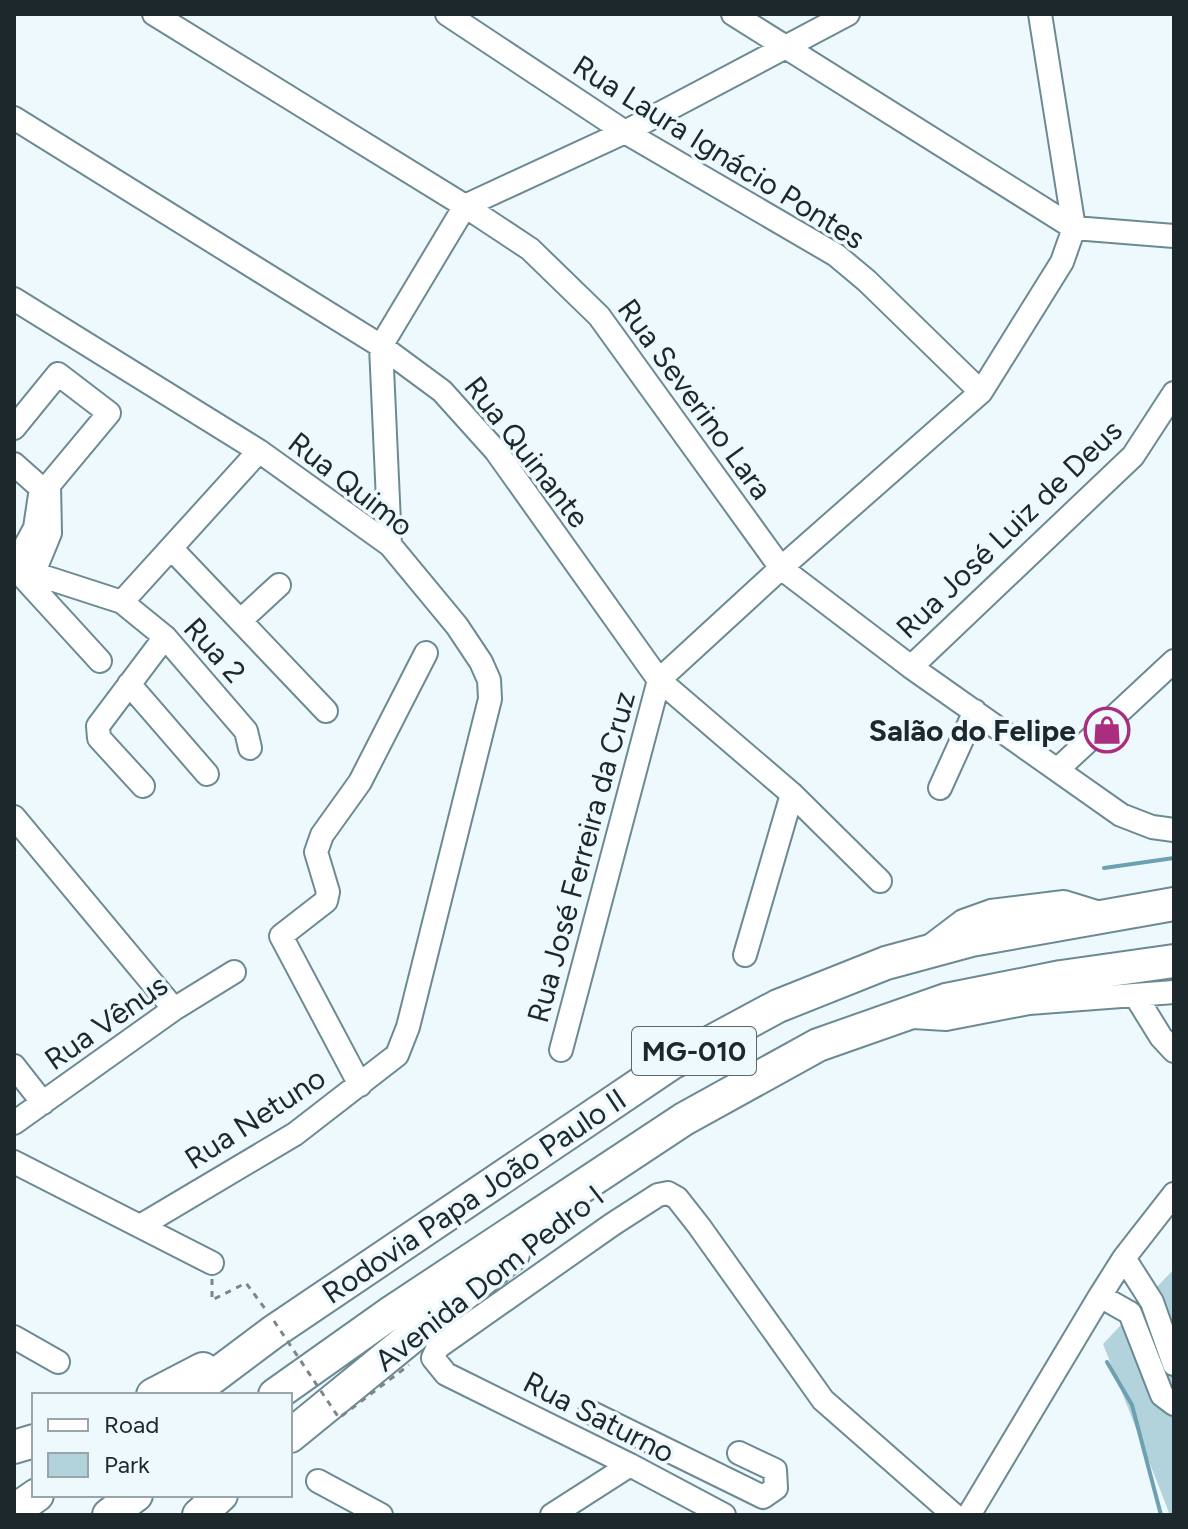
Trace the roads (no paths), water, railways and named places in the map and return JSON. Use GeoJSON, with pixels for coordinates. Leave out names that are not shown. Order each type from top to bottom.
{"type":"FeatureCollection","features":[{"type":"Feature","properties":{"kind":"highway","name":"Rodovia Papa João Paulo II"},"geometry":{"type":"LineString","coordinates":[[272,1323],[670,1064],[778,1006],[886,963],[971,940],[1174,904]]}},
{"type":"Feature","properties":{"kind":"highway","name":"MG-010"},"geometry":{"type":"LineString","coordinates":[[684,1119],[818,1045],[896,1016],[946,1000],[1047,980],[1174,961]]}},
{"type":"Feature","properties":{"kind":"highway"},"geometry":{"type":"LineString","coordinates":[[278,1393],[392,1312],[684,1119]]}},
{"type":"Feature","properties":{"kind":"highway","name":"Avenida Dom Pedro I"},"geometry":{"type":"LineString","coordinates":[[292,1434],[515,1252],[653,1154],[684,1119]]}},
{"type":"Feature","properties":{"kind":"highway","name":"MG-010"},"geometry":{"type":"LineString","coordinates":[[156,1393],[272,1323]]}},
{"type":"Feature","properties":{"kind":"highway"},"geometry":{"type":"LineString","coordinates":[[191,1393],[272,1323]]}},
{"type":"Feature","properties":{"kind":"highway"},"geometry":{"type":"LineString","coordinates":[[14,1511],[34,1497]]}},
{"type":"Feature","properties":{"kind":"highway"},"geometry":{"type":"LineString","coordinates":[[109,1515],[133,1497]]}},
{"type":"Feature","properties":{"kind":"highway"},"geometry":{"type":"LineString","coordinates":[[199,1515],[219,1497]]}},
{"type":"Feature","properties":{"kind":"street","name":"Rua Severino Lara"},"geometry":{"type":"LineString","coordinates":[[154,14],[530,249],[599,316],[781,568],[911,667],[1121,815],[1152,827],[1174,830]]}},
{"type":"Feature","properties":{"kind":"street","name":"Rua Laura Ignácio Pontes"},"geometry":{"type":"LineString","coordinates":[[447,14],[625,132],[836,255],[981,392]]}},
{"type":"Feature","properties":{"kind":"street"},"geometry":{"type":"LineString","coordinates":[[733,14],[1074,228],[1174,236]]}},
{"type":"Feature","properties":{"kind":"street"},"geometry":{"type":"LineString","coordinates":[[390,545],[381,346],[465,206],[625,132],[848,14]]}},
{"type":"Feature","properties":{"kind":"street"},"geometry":{"type":"LineString","coordinates":[[659,680],[981,392],[1062,262],[1074,228],[1040,14]]}},
{"type":"Feature","properties":{"kind":"street","name":"Rua Quinante"},"geometry":{"type":"LineString","coordinates":[[14,118],[381,346],[442,391],[496,451],[659,680],[792,794],[880,881]]}},
{"type":"Feature","properties":{"kind":"street","name":"Rua Quimo"},"geometry":{"type":"LineString","coordinates":[[14,299],[259,451],[390,545],[457,626],[481,662],[489,680],[490,699],[408,1027],[397,1055]]}},
{"type":"Feature","properties":{"kind":"street"},"geometry":{"type":"LineString","coordinates":[[14,428],[58,374],[109,413],[49,485],[42,530],[21,568]]}},
{"type":"Feature","properties":{"kind":"street","name":"Rua José Luiz de Deus"},"geometry":{"type":"LineString","coordinates":[[911,667],[1133,456],[1174,393]]}},
{"type":"Feature","properties":{"kind":"street"},"geometry":{"type":"LineString","coordinates":[[21,568],[122,602],[259,451]]}},
{"type":"Feature","properties":{"kind":"street"},"geometry":{"type":"LineString","coordinates":[[14,464],[41,488],[42,530]]}},
{"type":"Feature","properties":{"kind":"street"},"geometry":{"type":"LineString","coordinates":[[171,548],[326,711]]}},
{"type":"Feature","properties":{"kind":"street"},"geometry":{"type":"LineString","coordinates":[[21,568],[100,661]]}},
{"type":"Feature","properties":{"kind":"street"},"geometry":{"type":"LineString","coordinates":[[241,620],[279,585]]}},
{"type":"Feature","properties":{"kind":"street","name":"Rua 2"},"geometry":{"type":"LineString","coordinates":[[122,602],[165,637],[246,731],[250,748]]}},
{"type":"Feature","properties":{"kind":"street"},"geometry":{"type":"LineString","coordinates":[[143,786],[99,738],[98,726],[165,637]]}},
{"type":"Feature","properties":{"kind":"street"},"geometry":{"type":"LineString","coordinates":[[360,1085],[281,936],[326,901],[328,892],[316,852],[322,835],[360,782],[426,653]]}},
{"type":"Feature","properties":{"kind":"street"},"geometry":{"type":"LineString","coordinates":[[1058,769],[1174,661]]}},
{"type":"Feature","properties":{"kind":"street","name":"Rua José Ferreira da Cruz"},"geometry":{"type":"LineString","coordinates":[[561,1050],[659,680]]}},
{"type":"Feature","properties":{"kind":"street"},"geometry":{"type":"LineString","coordinates":[[129,684],[207,774]]}},
{"type":"Feature","properties":{"kind":"street"},"geometry":{"type":"LineString","coordinates":[[940,788],[975,711]]}},
{"type":"Feature","properties":{"kind":"street"},"geometry":{"type":"LineString","coordinates":[[745,955],[792,794]]}},
{"type":"Feature","properties":{"kind":"street"},"geometry":{"type":"LineString","coordinates":[[14,817],[174,1009]]}},
{"type":"Feature","properties":{"kind":"street","name":"Rua Vênus"},"geometry":{"type":"LineString","coordinates":[[14,1123],[174,1009],[234,972]]}},
{"type":"Feature","properties":{"kind":"street","name":"MG-010"},"geometry":{"type":"LineString","coordinates":[[896,1016],[946,1019],[1029,1003],[1174,992]]}},
{"type":"Feature","properties":{"kind":"street"},"geometry":{"type":"LineString","coordinates":[[1135,995],[1161,1037],[1174,1051]]}},
{"type":"Feature","properties":{"kind":"street","name":"Rua Netuno"},"geometry":{"type":"LineString","coordinates":[[142,1225],[295,1134],[397,1055]]}},
{"type":"Feature","properties":{"kind":"street"},"geometry":{"type":"LineString","coordinates":[[14,1066],[43,1103]]}},
{"type":"Feature","properties":{"kind":"street"},"geometry":{"type":"LineString","coordinates":[[14,1162],[212,1263]]}},
{"type":"Feature","properties":{"kind":"street","name":"Rua Saturno"},"geometry":{"type":"LineString","coordinates":[[724,1515],[637,1468],[446,1374],[433,1358],[438,1347],[658,1195],[668,1193],[677,1198],[699,1226],[823,1400],[954,1515]]}},
{"type":"Feature","properties":{"kind":"street"},"geometry":{"type":"LineString","coordinates":[[969,1515],[1124,1258],[1174,1194]]}},
{"type":"Feature","properties":{"kind":"street"},"geometry":{"type":"LineString","coordinates":[[1124,1258],[1152,1302],[1174,1364]]}},
{"type":"Feature","properties":{"kind":"street"},"geometry":{"type":"LineString","coordinates":[[1100,1296],[1130,1313],[1162,1395],[1174,1404]]}},
{"type":"Feature","properties":{"kind":"street"},"geometry":{"type":"LineString","coordinates":[[14,1337],[58,1362]]}},
{"type":"Feature","properties":{"kind":"street"},"geometry":{"type":"LineString","coordinates":[[590,1412],[763,1497],[776,1488],[775,1470],[739,1453]]}},
{"type":"Feature","properties":{"kind":"street"},"geometry":{"type":"LineString","coordinates":[[552,1515],[637,1468],[654,1445]]}},
{"type":"Feature","properties":{"kind":"street"},"geometry":{"type":"LineString","coordinates":[[318,1481],[381,1515]]}},
{"type":"Feature","properties":{"kind":"waterway"},"geometry":{"type":"LineString","coordinates":[[1104,868],[1174,858]]}},
{"type":"Feature","properties":{"kind":"waterway"},"geometry":{"type":"LineString","coordinates":[[1107,1362],[1132,1405],[1161,1515]]}},
{"type":"Feature","properties":{"kind":"place","name":"Salão do Felipe"},"geometry":{"type":"Point","coordinates":[1107,730]}}]}
